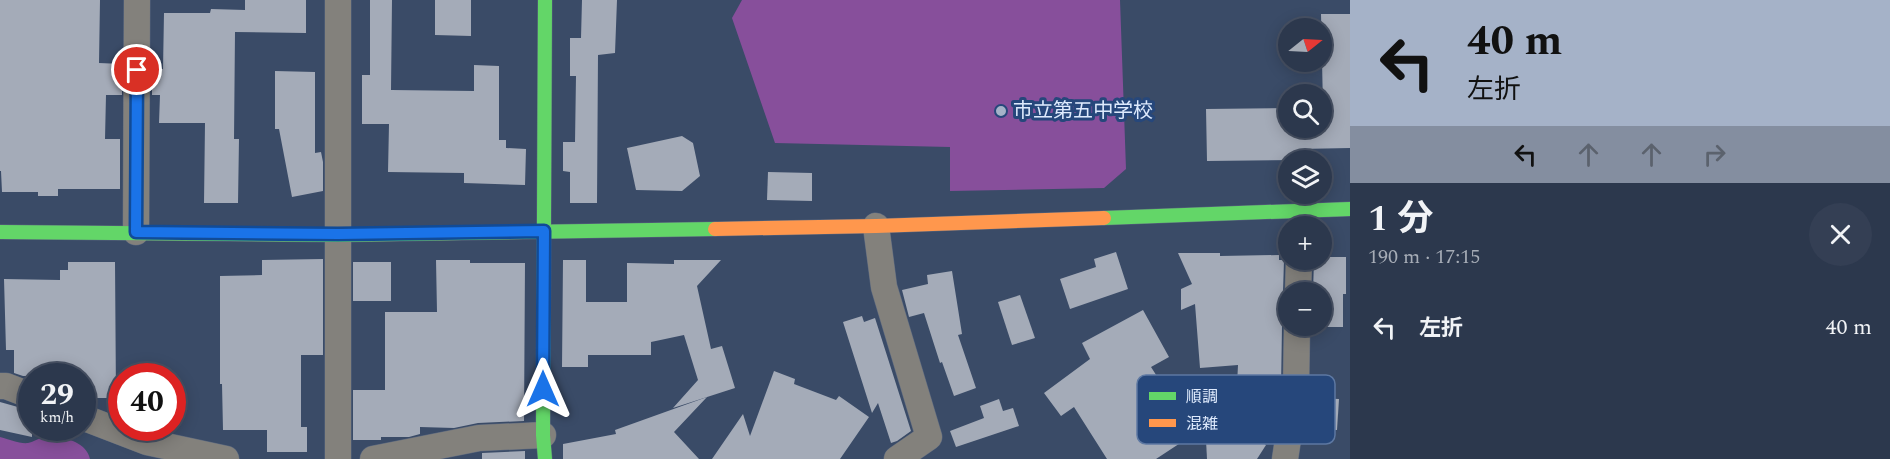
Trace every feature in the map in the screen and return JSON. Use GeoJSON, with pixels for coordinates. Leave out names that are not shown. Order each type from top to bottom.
{"type":"FeatureCollection","features":[{"type":"Feature","properties":{"kind":"street"},"geometry":{"type":"LineString","coordinates":[[136,232],[137,0]]}},
{"type":"Feature","properties":{"kind":"street"},"geometry":{"type":"LineString","coordinates":[[338,0],[338,459]]}},
{"type":"Feature","properties":{"kind":"street"},"geometry":{"type":"LineString","coordinates":[[372,459],[479,438],[544,447],[545,0]]}},
{"type":"Feature","properties":{"kind":"street"},"geometry":{"type":"LineString","coordinates":[[1315,216],[1350,209]]}},
{"type":"Feature","properties":{"kind":"street"},"geometry":{"type":"LineString","coordinates":[[0,232],[338,234],[1278,219]]}},
{"type":"Feature","properties":{"kind":"street"},"geometry":{"type":"LineString","coordinates":[[876,226],[884,287],[929,437],[897,459]]}},
{"type":"Feature","properties":{"kind":"street"},"geometry":{"type":"LineString","coordinates":[[1296,375],[1297,336]]}},
{"type":"Feature","properties":{"kind":"street"},"geometry":{"type":"LineString","coordinates":[[0,386],[18,391]]}},
{"type":"Feature","properties":{"kind":"street"},"geometry":{"type":"LineString","coordinates":[[96,422],[147,442],[225,459]]}},
{"type":"Feature","properties":{"kind":"street"},"geometry":{"type":"LineString","coordinates":[[1285,459],[1287,444]]}},
{"type":"Feature","properties":{"kind":"shaded area"},"geometry":{"type":"Polygon","coordinates":[[[742,0],[1120,0],[1126,169],[1104,188],[950,191],[950,147],[775,143],[732,18],[742,0]]]}},
{"type":"Feature","properties":{"kind":"shaded area"},"geometry":{"type":"Polygon","coordinates":[[[0,437],[25,443],[73,441],[83,447],[90,459],[0,459],[0,437]]]}},
{"type":"Feature","properties":{"kind":"building"},"geometry":{"type":"Polygon","coordinates":[[[0,0],[100,0],[99,63],[122,64],[122,95],[106,95],[105,139],[120,139],[120,189],[58,189],[58,196],[38,196],[38,192],[2,192],[0,0]]]}},
{"type":"Feature","properties":{"kind":"building"},"geometry":{"type":"Polygon","coordinates":[[[245,0],[306,0],[306,33],[235,32],[234,139],[239,139],[238,203],[204,203],[205,123],[159,123],[160,95],[152,95],[152,69],[163,69],[164,13],[210,13],[211,9],[245,10],[245,0]]]}},
{"type":"Feature","properties":{"kind":"building"},"geometry":{"type":"Polygon","coordinates":[[[370,0],[392,0],[391,90],[474,91],[474,65],[499,66],[499,140],[506,140],[506,148],[526,149],[525,185],[464,183],[464,173],[388,172],[389,124],[362,124],[362,75],[370,75],[370,0]]]}},
{"type":"Feature","properties":{"kind":"building"},"geometry":{"type":"Polygon","coordinates":[[[435,0],[471,0],[471,36],[435,35],[435,0]]]}},
{"type":"Feature","properties":{"kind":"building"},"geometry":{"type":"Polygon","coordinates":[[[582,0],[617,0],[615,53],[598,55],[597,203],[570,203],[570,172],[563,171],[563,142],[575,142],[576,76],[570,76],[570,38],[581,38],[582,0]]]}},
{"type":"Feature","properties":{"kind":"building"},"geometry":{"type":"Polygon","coordinates":[[[1321,14],[1350,14],[1350,148],[1278,150],[1278,160],[1207,161],[1206,109],[1278,108],[1278,138],[1332,138],[1332,84],[1323,84],[1322,72],[1332,72],[1332,18],[1321,18],[1321,14]]]}},
{"type":"Feature","properties":{"kind":"building"},"geometry":{"type":"Polygon","coordinates":[[[275,71],[315,72],[315,153],[321,152],[323,191],[292,197],[279,129],[275,129],[275,71]]]}},
{"type":"Feature","properties":{"kind":"building"},"geometry":{"type":"Polygon","coordinates":[[[682,136],[693,143],[700,176],[682,191],[636,190],[627,148],[682,136]]]}},
{"type":"Feature","properties":{"kind":"building"},"geometry":{"type":"Polygon","coordinates":[[[768,172],[812,173],[812,201],[767,200],[768,172]]]}},
{"type":"Feature","properties":{"kind":"building"},"geometry":{"type":"Polygon","coordinates":[[[1116,252],[1128,289],[1070,309],[1060,279],[1096,267],[1094,259],[1116,252]]]}},
{"type":"Feature","properties":{"kind":"building"},"geometry":{"type":"Polygon","coordinates":[[[1178,253],[1220,253],[1220,256],[1278,255],[1278,270],[1284,270],[1283,282],[1278,282],[1278,336],[1282,336],[1281,375],[1238,375],[1238,365],[1200,368],[1195,304],[1181,310],[1181,289],[1192,284],[1178,253]]]}},
{"type":"Feature","properties":{"kind":"building"},"geometry":{"type":"Polygon","coordinates":[[[1332,257],[1346,257],[1343,327],[1332,327],[1332,282],[1313,282],[1314,270],[1332,270],[1332,257]]]}},
{"type":"Feature","properties":{"kind":"building"},"geometry":{"type":"Polygon","coordinates":[[[323,259],[323,355],[301,355],[301,427],[307,427],[307,452],[267,452],[267,430],[223,430],[222,384],[220,384],[220,276],[262,275],[262,260],[323,259]]]}},
{"type":"Feature","properties":{"kind":"building"},"geometry":{"type":"Polygon","coordinates":[[[436,260],[470,260],[470,263],[525,263],[524,421],[478,423],[454,428],[420,427],[420,434],[409,437],[353,440],[353,390],[385,390],[385,312],[437,312],[436,260]]]}},
{"type":"Feature","properties":{"kind":"building"},"geometry":{"type":"Polygon","coordinates":[[[563,260],[586,260],[586,302],[627,302],[627,263],[674,264],[674,260],[721,260],[697,286],[711,349],[722,346],[735,388],[673,408],[698,380],[684,335],[651,342],[651,355],[588,355],[588,367],[562,367],[563,260]]]}},
{"type":"Feature","properties":{"kind":"building"},"geometry":{"type":"Polygon","coordinates":[[[68,262],[115,262],[116,363],[108,363],[108,398],[96,398],[96,363],[18,363],[18,374],[14,373],[14,350],[6,350],[4,279],[60,280],[60,270],[68,270],[68,262]]]}},
{"type":"Feature","properties":{"kind":"building"},"geometry":{"type":"Polygon","coordinates":[[[353,262],[391,262],[391,301],[353,301],[353,262]]]}},
{"type":"Feature","properties":{"kind":"building"},"geometry":{"type":"Polygon","coordinates":[[[952,271],[962,334],[958,335],[976,388],[954,396],[942,362],[940,363],[924,313],[909,317],[902,290],[928,284],[927,275],[952,271]]]}},
{"type":"Feature","properties":{"kind":"building"},"geometry":{"type":"Polygon","coordinates":[[[1020,295],[1035,338],[1012,345],[998,302],[1020,295]]]}},
{"type":"Feature","properties":{"kind":"building"},"geometry":{"type":"Polygon","coordinates":[[[1143,310],[1169,357],[1151,367],[1156,375],[1137,375],[1137,444],[1179,444],[1156,459],[1107,459],[1074,407],[1061,416],[1044,393],[1090,359],[1082,343],[1143,310]]]}},
{"type":"Feature","properties":{"kind":"building"},"geometry":{"type":"Polygon","coordinates":[[[862,316],[864,322],[875,318],[911,431],[891,443],[878,403],[872,413],[843,322],[862,316]]]}},
{"type":"Feature","properties":{"kind":"building"},"geometry":{"type":"Polygon","coordinates":[[[774,371],[795,379],[794,384],[836,400],[839,396],[869,417],[840,459],[712,459],[743,414],[750,436],[774,371]]]}},
{"type":"Feature","properties":{"kind":"building"},"geometry":{"type":"Polygon","coordinates":[[[707,397],[674,432],[699,459],[563,459],[563,444],[616,434],[615,430],[707,397]]]}},
{"type":"Feature","properties":{"kind":"building"},"geometry":{"type":"Polygon","coordinates":[[[999,399],[1003,411],[1013,408],[1019,426],[956,447],[950,431],[984,418],[980,406],[999,399]]]}},
{"type":"Feature","properties":{"kind":"building"},"geometry":{"type":"Polygon","coordinates":[[[1335,399],[1339,399],[1337,430],[1335,430],[1335,399]]]}},
{"type":"Feature","properties":{"kind":"building"},"geometry":{"type":"Polygon","coordinates":[[[0,402],[18,407],[18,434],[0,430],[0,402]]]}},
{"type":"Feature","properties":{"kind":"building"},"geometry":{"type":"Polygon","coordinates":[[[1206,444],[1266,445],[1257,459],[1207,459],[1206,444]]]}},
{"type":"Feature","properties":{"kind":"building"},"geometry":{"type":"Polygon","coordinates":[[[525,451],[525,459],[482,459],[482,453],[525,451]]]}},
{"type":"Feature","properties":{"kind":"traffic: fast"},"geometry":{"type":"LineString","coordinates":[[545,0],[543,435],[545,459]]}},
{"type":"Feature","properties":{"kind":"traffic: fast"},"geometry":{"type":"LineString","coordinates":[[1104,218],[1350,209]]}},
{"type":"Feature","properties":{"kind":"traffic: fast"},"geometry":{"type":"LineString","coordinates":[[0,232],[338,235],[715,229]]}},
{"type":"Feature","properties":{"kind":"traffic: slow"},"geometry":{"type":"LineString","coordinates":[[715,229],[1104,218]]}},
{"type":"Feature","properties":{"kind":"place","name":"市立第五中学校"},"geometry":{"type":"Point","coordinates":[1001,111]}},
{"type":"Feature","properties":{"kind":"route"},"geometry":{"type":"LineString","coordinates":[[137,70],[136,232],[338,234],[544,231],[543,389]]}}]}
